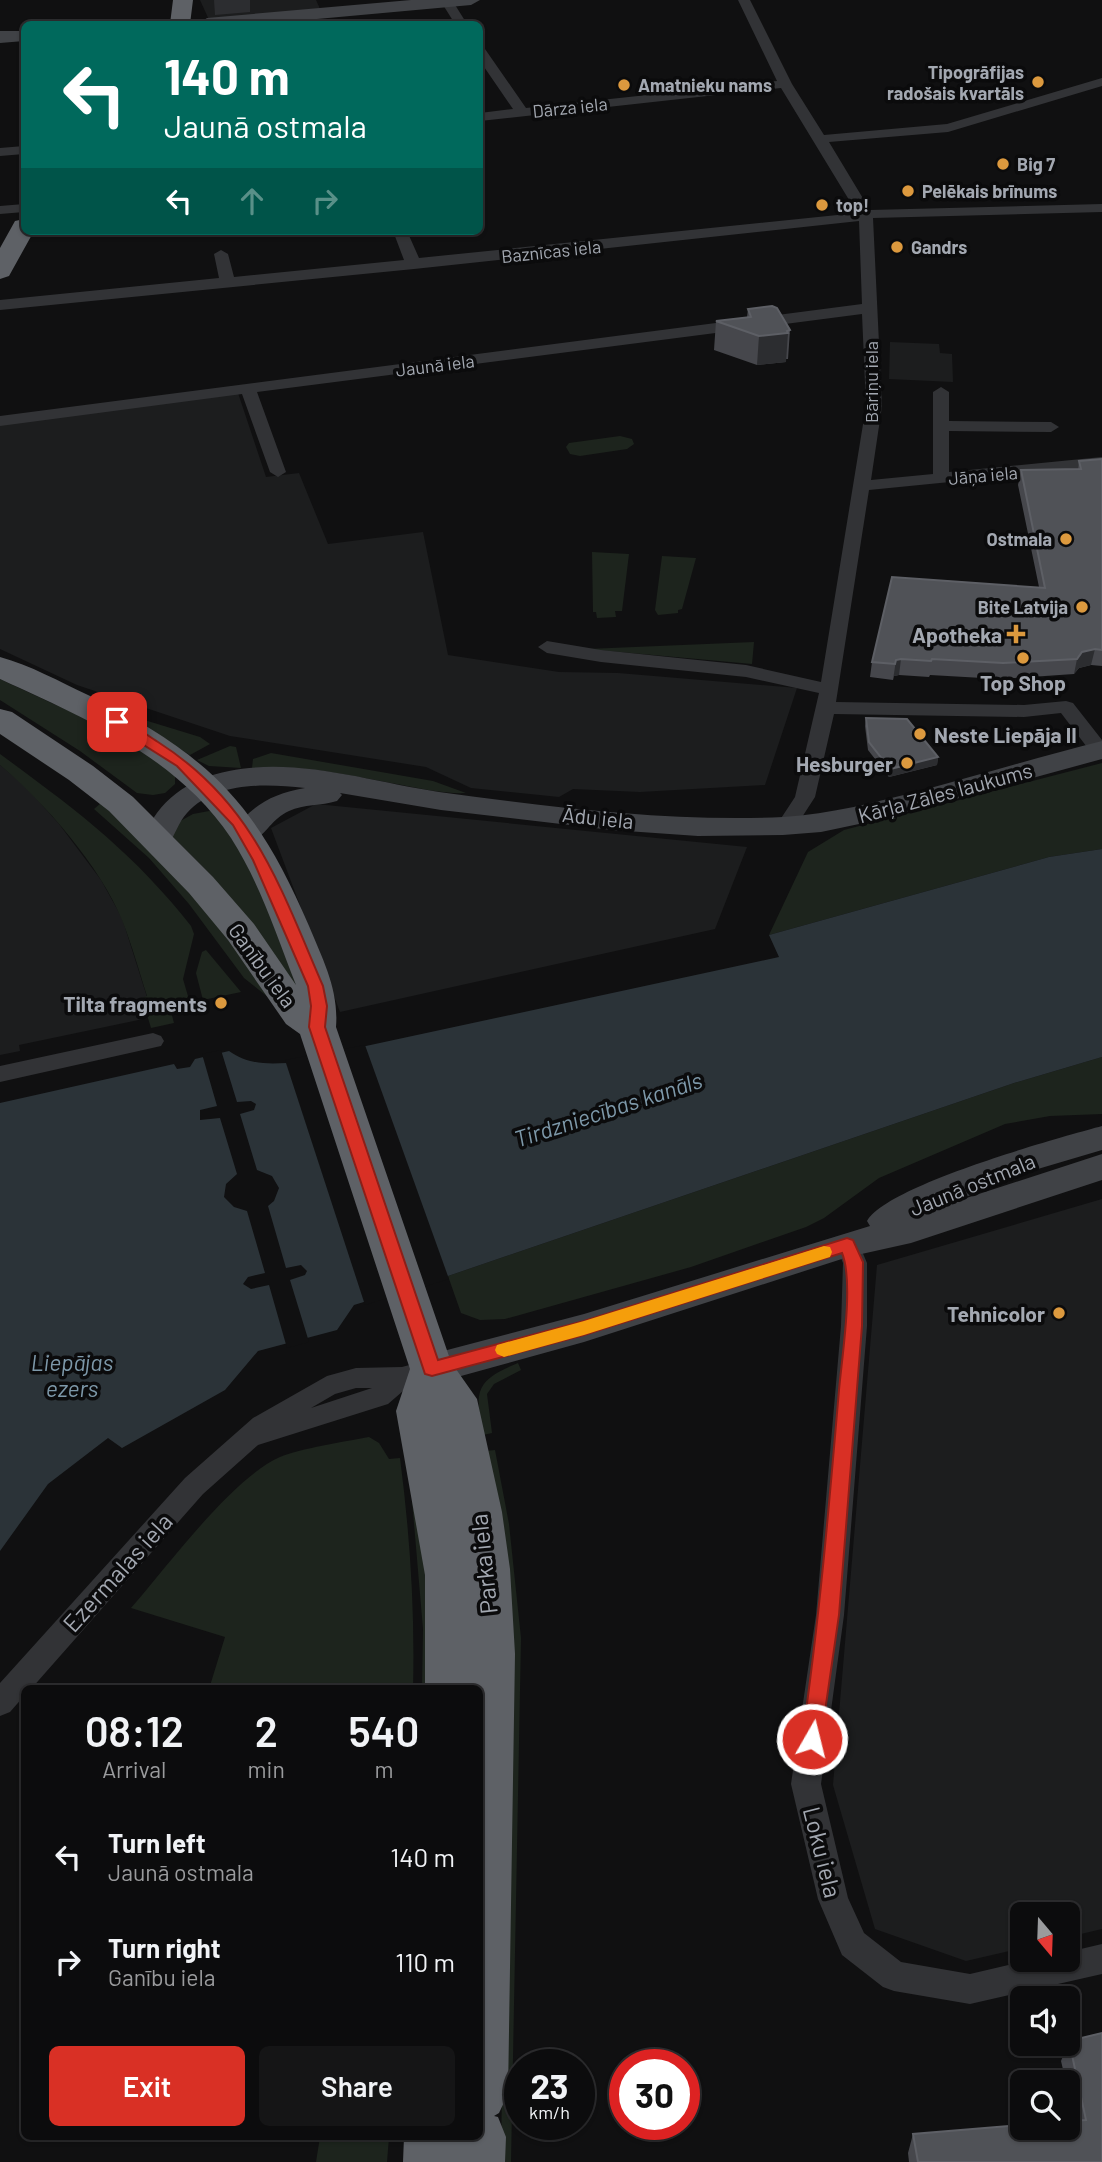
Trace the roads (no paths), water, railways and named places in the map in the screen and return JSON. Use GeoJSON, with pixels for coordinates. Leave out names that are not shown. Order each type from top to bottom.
{"type":"FeatureCollection","features":[{"type":"Feature","properties":{"kind":"highway"},"geometry":{"type":"LineString","coordinates":[[180,21],[183,0]]}},
{"type":"Feature","properties":{"kind":"highway"},"geometry":{"type":"LineString","coordinates":[[0,271],[21,232]]}},
{"type":"Feature","properties":{"kind":"highway"},"geometry":{"type":"LineString","coordinates":[[0,667],[117,722],[182,763],[199,796],[246,835]]}},
{"type":"Feature","properties":{"kind":"highway"},"geometry":{"type":"LineString","coordinates":[[0,719],[82,773],[121,804],[156,839]]}},
{"type":"Feature","properties":{"kind":"highway","name":"Ganību iela"},"geometry":{"type":"LineString","coordinates":[[156,839],[201,885],[241,932],[299,1015],[317,1027],[319,1006],[315,986],[261,860],[246,835]]}},
{"type":"Feature","properties":{"kind":"highway"},"geometry":{"type":"LineString","coordinates":[[317,1027],[413,1308],[417,1373]]}},
{"type":"Feature","properties":{"kind":"highway","name":"Parka iela"},"geometry":{"type":"LineString","coordinates":[[417,1373],[418,1411],[448,1575],[449,1685]]}},
{"type":"Feature","properties":{"kind":"highway","name":"Parka iela"},"geometry":{"type":"LineString","coordinates":[[417,1373],[455,1399],[479,1512],[487,1569],[491,1654],[483,1974]]}},
{"type":"Feature","properties":{"kind":"highway"},"geometry":{"type":"LineString","coordinates":[[431,2162],[432,2140]]}},
{"type":"Feature","properties":{"kind":"highway"},"geometry":{"type":"LineString","coordinates":[[477,2162],[478,2140]]}},
{"type":"Feature","properties":{"kind":"main road"},"geometry":{"type":"LineString","coordinates":[[238,21],[471,0]]}},
{"type":"Feature","properties":{"kind":"main road"},"geometry":{"type":"LineString","coordinates":[[0,37],[21,36]]}},
{"type":"Feature","properties":{"kind":"main road","name":"Kārļa Zāles laukums"},"geometry":{"type":"LineString","coordinates":[[786,826],[867,814],[1101,751]]}},
{"type":"Feature","properties":{"kind":"main road","name":"Ādu iela"},"geometry":{"type":"LineString","coordinates":[[199,796],[242,779],[289,778],[357,786],[410,797]]}},
{"type":"Feature","properties":{"kind":"main road","name":"Ādu iela"},"geometry":{"type":"LineString","coordinates":[[121,804],[253,792],[410,797],[703,828],[786,826]]}},
{"type":"Feature","properties":{"kind":"main road"},"geometry":{"type":"LineString","coordinates":[[246,835],[253,822],[267,809],[290,799],[327,795]]}},
{"type":"Feature","properties":{"kind":"main road"},"geometry":{"type":"LineString","coordinates":[[156,839],[166,818],[199,796]]}},
{"type":"Feature","properties":{"kind":"main road","name":"Jaunā ostmala"},"geometry":{"type":"LineString","coordinates":[[847,1244],[895,1215],[953,1189],[1010,1167],[1102,1138]]}},
{"type":"Feature","properties":{"kind":"main road","name":"Jaunā ostmala"},"geometry":{"type":"LineString","coordinates":[[417,1373],[584,1328],[847,1244],[911,1230],[1102,1167]]}},
{"type":"Feature","properties":{"kind":"main road"},"geometry":{"type":"LineString","coordinates":[[1008,1200],[1102,1183]]}},
{"type":"Feature","properties":{"kind":"street","name":"Bāriņu iela"},"geometry":{"type":"LineString","coordinates":[[744,0],[785,84],[866,216],[874,406],[828,699],[805,797],[786,826]]}},
{"type":"Feature","properties":{"kind":"street"},"geometry":{"type":"LineString","coordinates":[[446,1],[459,21]]}},
{"type":"Feature","properties":{"kind":"street"},"geometry":{"type":"LineString","coordinates":[[483,56],[522,112]]}},
{"type":"Feature","properties":{"kind":"street"},"geometry":{"type":"LineString","coordinates":[[821,139],[948,128],[1102,82]]}},
{"type":"Feature","properties":{"kind":"street","name":"Dārza iela"},"geometry":{"type":"LineString","coordinates":[[483,117],[785,84]]}},
{"type":"Feature","properties":{"kind":"street"},"geometry":{"type":"LineString","coordinates":[[0,152],[21,150]]}},
{"type":"Feature","properties":{"kind":"street"},"geometry":{"type":"LineString","coordinates":[[0,210],[21,208]]}},
{"type":"Feature","properties":{"kind":"street","name":"Baznīcas iela"},"geometry":{"type":"LineString","coordinates":[[0,305],[846,220],[901,210],[1102,208]]}},
{"type":"Feature","properties":{"kind":"street"},"geometry":{"type":"LineString","coordinates":[[403,235],[414,265]]}},
{"type":"Feature","properties":{"kind":"street"},"geometry":{"type":"LineString","coordinates":[[221,254],[228,283]]}},
{"type":"Feature","properties":{"kind":"street","name":"Jaunā iela"},"geometry":{"type":"LineString","coordinates":[[0,421],[870,308]]}},
{"type":"Feature","properties":{"kind":"street"},"geometry":{"type":"LineString","coordinates":[[248,389],[278,472]]}},
{"type":"Feature","properties":{"kind":"street"},"geometry":{"type":"LineString","coordinates":[[940,478],[941,392]]}},
{"type":"Feature","properties":{"kind":"street"},"geometry":{"type":"LineString","coordinates":[[941,426],[1051,427]]}},
{"type":"Feature","properties":{"kind":"street","name":"Jāņa iela"},"geometry":{"type":"LineString","coordinates":[[863,486],[1102,462]]}},
{"type":"Feature","properties":{"kind":"street"},"geometry":{"type":"LineString","coordinates":[[547,648],[746,671],[828,699],[1024,711],[1066,707],[1101,751]]}},
{"type":"Feature","properties":{"kind":"street"},"geometry":{"type":"LineString","coordinates":[[0,1074],[152,1041]]}},
{"type":"Feature","properties":{"kind":"street","name":"Loku iela"},"geometry":{"type":"LineString","coordinates":[[847,1244],[855,1262],[854,1326],[830,1615],[806,1784],[833,1899],[853,1944],[894,1976],[970,1989],[1102,1959]]}},
{"type":"Feature","properties":{"kind":"street","name":"Ezermalas iela"},"geometry":{"type":"LineString","coordinates":[[0,1703],[194,1486],[238,1444],[379,1397],[417,1373]]}},
{"type":"Feature","properties":{"kind":"water"},"geometry":{"type":"Polygon","coordinates":[[[1102,849],[1102,1057],[1014,1083],[448,1276],[354,1305],[337,1330],[258,1351],[225,1390],[122,1448],[108,1438],[48,1484],[0,1551],[0,1103],[174,1064],[177,1069],[190,1067],[195,1059],[229,1051],[256,1062],[287,1063],[779,957],[769,935],[1049,857],[1102,849]]]}},
{"type":"Feature","properties":{"kind":"place","name":"Tipogrāfijas radošais kvartāls"},"geometry":{"type":"Point","coordinates":[1038,82]}},
{"type":"Feature","properties":{"kind":"place","name":"Amatnieku nams"},"geometry":{"type":"Point","coordinates":[624,85]}},
{"type":"Feature","properties":{"kind":"place","name":"Big 7"},"geometry":{"type":"Point","coordinates":[1003,164]}},
{"type":"Feature","properties":{"kind":"place","name":"Pelēkais brīnums"},"geometry":{"type":"Point","coordinates":[908,191]}},
{"type":"Feature","properties":{"kind":"place","name":"top!"},"geometry":{"type":"Point","coordinates":[822,205]}},
{"type":"Feature","properties":{"kind":"place","name":"Gandrs"},"geometry":{"type":"Point","coordinates":[897,247]}},
{"type":"Feature","properties":{"kind":"place","name":"Ostmala"},"geometry":{"type":"Point","coordinates":[1066,539]}},
{"type":"Feature","properties":{"kind":"place","name":"Bite Latvija"},"geometry":{"type":"Point","coordinates":[1082,607]}},
{"type":"Feature","properties":{"kind":"place","name":"Apotheka"},"geometry":{"type":"Point","coordinates":[1016,634]}},
{"type":"Feature","properties":{"kind":"place","name":"Top Shop"},"geometry":{"type":"Point","coordinates":[1023,658]}},
{"type":"Feature","properties":{"kind":"place","name":"Neste Liepāja II"},"geometry":{"type":"Point","coordinates":[920,734]}},
{"type":"Feature","properties":{"kind":"place","name":"Hesburger"},"geometry":{"type":"Point","coordinates":[907,763]}},
{"type":"Feature","properties":{"kind":"place","name":"Tilta fragments"},"geometry":{"type":"Point","coordinates":[221,1003]}},
{"type":"Feature","properties":{"kind":"place","name":"Tehnicolor"},"geometry":{"type":"Point","coordinates":[1059,1313]}},
{"type":"Feature","properties":{"kind":"water label","name":"Tirdzniecības kanāls"},"geometry":{"type":"Point","coordinates":[608,1109]}},
{"type":"Feature","properties":{"kind":"water label","name":"Liepājas ezers"},"geometry":{"type":"Point","coordinates":[72,1375]}}]}
